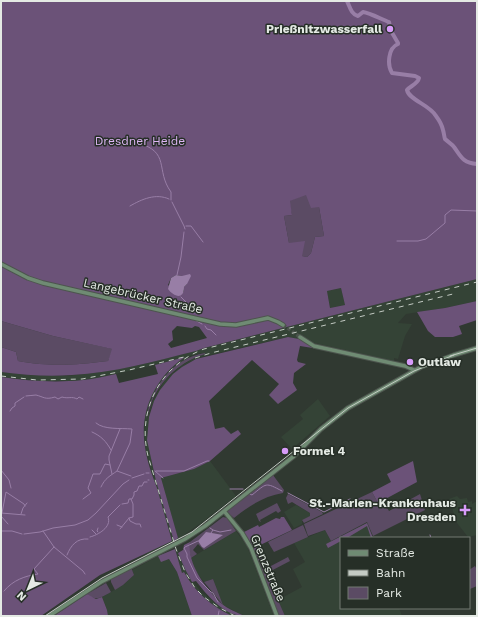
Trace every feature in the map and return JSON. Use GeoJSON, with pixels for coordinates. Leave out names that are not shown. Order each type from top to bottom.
{"type":"FeatureCollection","features":[{"type":"Feature","properties":{"kind":"main road","name":"Langebrücker Straße"},"geometry":{"type":"LineString","coordinates":[[1,264],[28,278],[44,283],[170,313],[226,325],[240,325],[268,318],[283,325]]}},
{"type":"Feature","properties":{"kind":"main road"},"geometry":{"type":"LineString","coordinates":[[300,337],[314,346],[405,366],[414,370]]}},
{"type":"Feature","properties":{"kind":"main road"},"geometry":{"type":"LineString","coordinates":[[49,616],[101,582],[185,539],[224,511],[294,456],[321,429],[341,412],[414,370],[477,348]]}},
{"type":"Feature","properties":{"kind":"main road"},"geometry":{"type":"LineString","coordinates":[[405,366],[407,374]]}},
{"type":"Feature","properties":{"kind":"main road","name":"Grenzstraße"},"geometry":{"type":"LineString","coordinates":[[224,511],[242,533],[251,548],[277,616]]}},
{"type":"Feature","properties":{"kind":"shaded area"},"geometry":{"type":"Polygon","coordinates":[[[190,274],[191,276],[180,296],[173,294],[168,289],[171,278],[176,275],[182,276],[190,274]]]}},
{"type":"Feature","properties":{"kind":"shaded area"},"geometry":{"type":"Polygon","coordinates":[[[477,279],[477,301],[406,314],[398,323],[412,324],[405,336],[398,359],[394,358],[394,361],[288,337],[201,357],[190,362],[177,371],[160,390],[154,401],[150,411],[147,435],[153,469],[174,540],[178,539],[161,478],[194,469],[210,461],[236,496],[181,537],[194,530],[226,505],[190,534],[148,556],[147,553],[172,541],[146,453],[144,436],[145,418],[149,401],[158,383],[168,371],[183,358],[82,381],[37,381],[1,377],[1,372],[28,375],[67,376],[93,373],[130,367],[477,279]],[[205,353],[190,356],[166,376],[154,394],[149,407],[147,419],[153,400],[165,380],[181,366],[205,353]]]}},
{"type":"Feature","properties":{"kind":"shaded area"},"geometry":{"type":"Polygon","coordinates":[[[341,288],[345,305],[330,308],[327,291],[341,288]]]}},
{"type":"Feature","properties":{"kind":"shaded area"},"geometry":{"type":"Polygon","coordinates":[[[318,399],[330,416],[292,449],[281,437],[303,419],[300,415],[318,399]]]}},
{"type":"Feature","properties":{"kind":"shaded area","name":"St.-Marien-Krankenhaus Dresden"},"geometry":{"type":"Polygon","coordinates":[[[457,496],[460,499],[467,498],[468,502],[472,501],[472,504],[477,501],[477,535],[468,537],[457,523],[449,499],[457,496]]]}},
{"type":"Feature","properties":{"kind":"shaded area"},"geometry":{"type":"Polygon","coordinates":[[[296,505],[310,513],[311,516],[302,520],[302,524],[294,528],[284,512],[296,505]]]}},
{"type":"Feature","properties":{"kind":"shaded area"},"geometry":{"type":"Polygon","coordinates":[[[368,522],[373,537],[340,537],[340,609],[399,609],[402,616],[285,616],[278,600],[302,587],[293,569],[305,562],[294,543],[325,530],[331,541],[368,522]]]}},
{"type":"Feature","properties":{"kind":"shaded area"},"geometry":{"type":"Polygon","coordinates":[[[236,531],[247,546],[274,616],[244,616],[223,605],[213,579],[204,582],[196,572],[191,558],[236,531]]]}},
{"type":"Feature","properties":{"kind":"shaded area"},"geometry":{"type":"Polygon","coordinates":[[[206,532],[223,535],[204,548],[198,541],[206,532]]]}},
{"type":"Feature","properties":{"kind":"shaded area"},"geometry":{"type":"Polygon","coordinates":[[[175,549],[177,549],[189,576],[201,592],[218,605],[239,616],[232,616],[220,610],[199,593],[184,572],[182,573],[175,549]]]}},
{"type":"Feature","properties":{"kind":"shaded area"},"geometry":{"type":"Polygon","coordinates":[[[158,556],[161,561],[169,559],[177,572],[192,616],[107,616],[107,610],[102,597],[123,585],[134,575],[132,570],[158,556]]]}},
{"type":"Feature","properties":{"kind":"green space","name":"Dresdner Heide"},"geometry":{"type":"Polygon","coordinates":[[[1,1],[477,1],[477,279],[196,351],[119,369],[88,374],[45,376],[1,372],[1,347],[16,352],[18,361],[53,365],[108,361],[112,349],[53,336],[1,321],[1,1]],[[306,195],[290,201],[292,215],[284,216],[289,243],[305,241],[302,256],[307,257],[311,253],[315,237],[324,236],[319,207],[311,208],[306,195]],[[176,275],[171,278],[168,285],[181,295],[187,284],[182,276],[176,275]],[[341,288],[327,291],[330,308],[345,305],[341,288]],[[177,326],[172,331],[173,340],[168,344],[171,348],[207,338],[199,327],[195,326],[192,328],[177,326]]]}},
{"type":"Feature","properties":{"kind":"green space"},"geometry":{"type":"Polygon","coordinates":[[[306,194],[319,207],[324,236],[315,237],[311,253],[307,257],[302,256],[289,243],[284,216],[292,215],[289,201],[306,194]]]}},
{"type":"Feature","properties":{"kind":"green space"},"geometry":{"type":"Polygon","coordinates":[[[477,301],[477,320],[459,326],[462,334],[453,337],[435,337],[428,331],[417,312],[445,308],[477,301]]]}},
{"type":"Feature","properties":{"kind":"green space"},"geometry":{"type":"Polygon","coordinates":[[[1,321],[53,336],[113,349],[108,361],[85,364],[63,365],[18,361],[16,352],[1,347],[1,321]]]}},
{"type":"Feature","properties":{"kind":"green space"},"geometry":{"type":"Polygon","coordinates":[[[288,337],[300,338],[319,347],[319,349],[300,346],[297,360],[298,362],[306,364],[294,373],[293,383],[297,390],[278,404],[269,395],[279,384],[252,360],[209,401],[215,429],[224,427],[231,434],[238,430],[241,434],[210,461],[194,469],[161,478],[178,538],[174,541],[156,481],[147,440],[149,417],[154,401],[160,390],[173,374],[196,359],[288,337]]]}},
{"type":"Feature","properties":{"kind":"green space"},"geometry":{"type":"Polygon","coordinates":[[[205,353],[188,361],[167,378],[156,393],[146,419],[153,396],[165,376],[183,361],[193,356],[205,353]]]}},
{"type":"Feature","properties":{"kind":"green space"},"geometry":{"type":"Polygon","coordinates":[[[185,357],[174,365],[158,385],[147,408],[144,421],[147,457],[172,541],[100,575],[41,616],[1,616],[1,377],[63,381],[87,380],[116,374],[119,383],[158,374],[155,365],[185,357]]]}},
{"type":"Feature","properties":{"kind":"green space"},"geometry":{"type":"Polygon","coordinates":[[[413,461],[417,482],[378,503],[372,492],[391,482],[387,474],[413,461]]]}},
{"type":"Feature","properties":{"kind":"green space"},"geometry":{"type":"Polygon","coordinates":[[[273,475],[284,490],[283,493],[269,496],[257,502],[234,518],[228,513],[228,509],[273,475]]]}},
{"type":"Feature","properties":{"kind":"green space"},"geometry":{"type":"Polygon","coordinates":[[[372,492],[378,503],[383,501],[389,511],[420,494],[425,510],[373,536],[367,522],[331,541],[325,530],[308,536],[304,524],[372,492]]]}},
{"type":"Feature","properties":{"kind":"green space"},"geometry":{"type":"Polygon","coordinates":[[[288,494],[322,512],[323,514],[304,523],[302,520],[310,516],[310,513],[292,502],[288,504],[286,498],[288,494]]]}},
{"type":"Feature","properties":{"kind":"green space"},"geometry":{"type":"Polygon","coordinates":[[[277,503],[281,511],[278,513],[276,511],[260,520],[261,522],[259,521],[256,514],[277,503]]]}},
{"type":"Feature","properties":{"kind":"green space"},"geometry":{"type":"Polygon","coordinates":[[[223,517],[227,518],[236,531],[204,550],[198,544],[193,550],[197,554],[191,558],[189,549],[190,542],[223,517]]]}},
{"type":"Feature","properties":{"kind":"green space"},"geometry":{"type":"Polygon","coordinates":[[[281,517],[284,517],[292,530],[258,546],[263,560],[257,562],[245,539],[244,532],[258,525],[259,527],[276,518],[280,519],[281,517]]]}},
{"type":"Feature","properties":{"kind":"green space"},"geometry":{"type":"Polygon","coordinates":[[[367,523],[373,537],[371,537],[367,526],[349,537],[340,537],[340,542],[328,548],[326,544],[367,523]]]}},
{"type":"Feature","properties":{"kind":"green space"},"geometry":{"type":"Polygon","coordinates":[[[303,525],[308,537],[274,552],[268,542],[303,525]]]}},
{"type":"Feature","properties":{"kind":"green space"},"geometry":{"type":"Polygon","coordinates":[[[190,542],[191,559],[204,584],[222,604],[244,616],[237,615],[223,609],[196,581],[192,582],[178,553],[183,550],[184,545],[190,542]]]}},
{"type":"Feature","properties":{"kind":"green space"},"geometry":{"type":"Polygon","coordinates":[[[175,549],[182,573],[184,572],[198,592],[217,608],[232,616],[192,616],[177,572],[169,559],[161,562],[158,556],[175,549]]]}},
{"type":"Feature","properties":{"kind":"green space"},"geometry":{"type":"Polygon","coordinates":[[[288,557],[290,561],[267,573],[280,599],[278,600],[285,616],[277,616],[257,562],[266,560],[269,567],[288,557]]]}},
{"type":"Feature","properties":{"kind":"green space"},"geometry":{"type":"Polygon","coordinates":[[[475,566],[477,570],[477,586],[470,589],[470,569],[475,566]]]}},
{"type":"Feature","properties":{"kind":"green space"},"geometry":{"type":"Polygon","coordinates":[[[131,567],[134,575],[115,590],[111,582],[111,578],[131,567]]]}},
{"type":"Feature","properties":{"kind":"green space"},"geometry":{"type":"Polygon","coordinates":[[[213,579],[223,605],[204,582],[213,579]]]}},
{"type":"Feature","properties":{"kind":"green space"},"geometry":{"type":"Polygon","coordinates":[[[106,583],[111,592],[102,597],[96,598],[93,598],[87,594],[106,583]]]}},
{"type":"Feature","properties":{"kind":"green space"},"geometry":{"type":"Polygon","coordinates":[[[87,594],[96,599],[102,597],[108,616],[54,616],[87,594]]]}},
{"type":"Feature","properties":{"kind":"waterway"},"geometry":{"type":"LineString","coordinates":[[347,1],[354,14],[358,16],[363,12],[389,22],[391,31],[398,43],[390,53],[390,70],[392,73],[415,76],[419,78],[417,82],[407,90],[409,94],[433,112],[441,124],[445,139],[453,146],[463,159],[465,161],[477,164]]}},
{"type":"Feature","properties":{"kind":"waterway"},"geometry":{"type":"LineString","coordinates":[[138,143],[155,151],[159,157],[166,184],[171,192],[171,200]]}},
{"type":"Feature","properties":{"kind":"waterway"},"geometry":{"type":"LineString","coordinates":[[130,206],[139,201],[154,197],[164,197],[169,199]]}},
{"type":"Feature","properties":{"kind":"waterway"},"geometry":{"type":"LineString","coordinates":[[172,202],[185,229]]}},
{"type":"Feature","properties":{"kind":"waterway"},"geometry":{"type":"LineString","coordinates":[[397,241],[418,241],[426,239],[445,223],[445,215],[451,210],[477,211]]}},
{"type":"Feature","properties":{"kind":"waterway"},"geometry":{"type":"LineString","coordinates":[[186,226],[191,226],[203,242]]}},
{"type":"Feature","properties":{"kind":"waterway"},"geometry":{"type":"LineString","coordinates":[[177,275],[184,232]]}},
{"type":"Feature","properties":{"kind":"waterway"},"geometry":{"type":"LineString","coordinates":[[181,297],[186,302]]}},
{"type":"Feature","properties":{"kind":"waterway"},"geometry":{"type":"LineString","coordinates":[[188,304],[194,313]]}},
{"type":"Feature","properties":{"kind":"waterway"},"geometry":{"type":"LineString","coordinates":[[195,320],[202,324]]}},
{"type":"Feature","properties":{"kind":"waterway"},"geometry":{"type":"LineString","coordinates":[[205,326],[216,335]]}},
{"type":"Feature","properties":{"kind":"waterway"},"geometry":{"type":"LineString","coordinates":[[26,396],[36,395],[47,398],[55,397],[58,399],[62,397],[77,399],[79,397],[83,399]]}},
{"type":"Feature","properties":{"kind":"waterway"},"geometry":{"type":"LineString","coordinates":[[10,411],[15,406],[15,403],[24,397]]}},
{"type":"Feature","properties":{"kind":"waterway"},"geometry":{"type":"LineString","coordinates":[[96,423],[108,428],[132,429],[130,443],[117,471],[131,476]]}},
{"type":"Feature","properties":{"kind":"waterway"},"geometry":{"type":"LineString","coordinates":[[112,474],[109,456],[120,429]]}},
{"type":"Feature","properties":{"kind":"waterway"},"geometry":{"type":"LineString","coordinates":[[92,432],[103,439],[111,450]]}},
{"type":"Feature","properties":{"kind":"waterway"},"geometry":{"type":"LineString","coordinates":[[156,471],[184,471],[209,461]]}},
{"type":"Feature","properties":{"kind":"waterway"},"geometry":{"type":"LineString","coordinates":[[83,499],[91,493],[88,488],[93,474],[100,474],[105,464],[110,465]]}},
{"type":"Feature","properties":{"kind":"waterway"},"geometry":{"type":"LineString","coordinates":[[1,470],[9,480],[11,488]]}},
{"type":"Feature","properties":{"kind":"waterway"},"geometry":{"type":"LineString","coordinates":[[101,487],[106,479],[117,471]]}},
{"type":"Feature","properties":{"kind":"waterway"},"geometry":{"type":"LineString","coordinates":[[155,471],[163,478]]}},
{"type":"Feature","properties":{"kind":"waterway"},"geometry":{"type":"LineString","coordinates":[[132,478],[144,474]]}},
{"type":"Feature","properties":{"kind":"waterway"},"geometry":{"type":"LineString","coordinates":[[24,534],[75,525],[88,520],[123,484],[129,480]]}},
{"type":"Feature","properties":{"kind":"waterway"},"geometry":{"type":"LineString","coordinates":[[122,504],[128,503],[129,499],[132,499],[134,492],[137,491],[139,486],[142,486],[144,482],[147,482]]}},
{"type":"Feature","properties":{"kind":"waterway"},"geometry":{"type":"LineString","coordinates":[[250,494],[252,495],[266,485],[282,491]]}},
{"type":"Feature","properties":{"kind":"waterway"},"geometry":{"type":"LineString","coordinates":[[230,489],[243,489]]}},
{"type":"Feature","properties":{"kind":"waterway"},"geometry":{"type":"LineString","coordinates":[[2,513],[6,492],[25,506]]}},
{"type":"Feature","properties":{"kind":"waterway"},"geometry":{"type":"LineString","coordinates":[[288,493],[324,512],[350,499]]}},
{"type":"Feature","properties":{"kind":"waterway"},"geometry":{"type":"LineString","coordinates":[[120,529],[129,518],[133,517],[133,504],[131,499]]}},
{"type":"Feature","properties":{"kind":"waterway"},"geometry":{"type":"LineString","coordinates":[[21,514],[27,503]]}},
{"type":"Feature","properties":{"kind":"waterway"},"geometry":{"type":"LineString","coordinates":[[90,537],[104,530],[109,521],[108,517],[120,505]]}},
{"type":"Feature","properties":{"kind":"waterway"},"geometry":{"type":"LineString","coordinates":[[1,513],[25,515]]}},
{"type":"Feature","properties":{"kind":"waterway"},"geometry":{"type":"LineString","coordinates":[[1,516],[8,524]]}},
{"type":"Feature","properties":{"kind":"waterway"},"geometry":{"type":"LineString","coordinates":[[129,518],[130,521],[140,524],[141,527]]}},
{"type":"Feature","properties":{"kind":"waterway"},"geometry":{"type":"LineString","coordinates":[[117,525],[122,527]]}},
{"type":"Feature","properties":{"kind":"waterway"},"geometry":{"type":"LineString","coordinates":[[98,528],[98,532]]}},
{"type":"Feature","properties":{"kind":"waterway"},"geometry":{"type":"LineString","coordinates":[[210,528],[213,530],[211,533]]}},
{"type":"Feature","properties":{"kind":"waterway"},"geometry":{"type":"LineString","coordinates":[[92,530],[96,534]]}},
{"type":"Feature","properties":{"kind":"waterway"},"geometry":{"type":"LineString","coordinates":[[213,530],[220,532],[231,530]]}},
{"type":"Feature","properties":{"kind":"waterway"},"geometry":{"type":"LineString","coordinates":[[1,531],[12,531],[22,534]]}},
{"type":"Feature","properties":{"kind":"waterway"},"geometry":{"type":"LineString","coordinates":[[43,531],[54,547],[85,574]]}},
{"type":"Feature","properties":{"kind":"waterway"},"geometry":{"type":"LineString","coordinates":[[67,555],[70,548],[75,543],[88,539]]}},
{"type":"Feature","properties":{"kind":"waterway"},"geometry":{"type":"LineString","coordinates":[[198,541],[184,548],[197,578],[213,593],[218,602]]}},
{"type":"Feature","properties":{"kind":"waterway"},"geometry":{"type":"LineString","coordinates":[[4,591],[11,584],[20,579],[38,574],[34,569],[54,547]]}},
{"type":"Feature","properties":{"kind":"waterway"},"geometry":{"type":"LineString","coordinates":[[218,616],[219,611]]}},
{"type":"Feature","properties":{"kind":"tunnel"},"geometry":{"type":"LineString","coordinates":[[283,325],[300,337]]}},
{"type":"Feature","properties":{"kind":"tram line"},"geometry":{"type":"LineString","coordinates":[[450,356],[477,348]]}},
{"type":"Feature","properties":{"kind":"tram line"},"geometry":{"type":"LineString","coordinates":[[45,616],[102,578],[192,532],[348,408],[414,371],[454,355]]}},
{"type":"Feature","properties":{"kind":"railway"},"geometry":{"type":"LineString","coordinates":[[235,616],[218,607],[204,597],[195,588],[185,572],[176,549],[148,456],[145,439],[149,407],[155,392],[164,378],[188,357],[204,349],[477,282]]}},
{"type":"Feature","properties":{"kind":"railway"},"geometry":{"type":"LineString","coordinates":[[195,358],[453,294]]}},
{"type":"Feature","properties":{"kind":"railway"},"geometry":{"type":"LineString","coordinates":[[1,376],[37,380],[82,379],[184,357]]}},
{"type":"Feature","properties":{"kind":"place","name":"Prießnitzwasserfall"},"geometry":{"type":"Point","coordinates":[390,29]}},
{"type":"Feature","properties":{"kind":"place","name":"Outlaw"},"geometry":{"type":"Point","coordinates":[410,362]}},
{"type":"Feature","properties":{"kind":"place","name":"Formel 4"},"geometry":{"type":"Point","coordinates":[285,451]}},
{"type":"Feature","properties":{"kind":"place","name":"St.-Marien-Krankenhaus Dresden"},"geometry":{"type":"Point","coordinates":[465,510]}}]}
